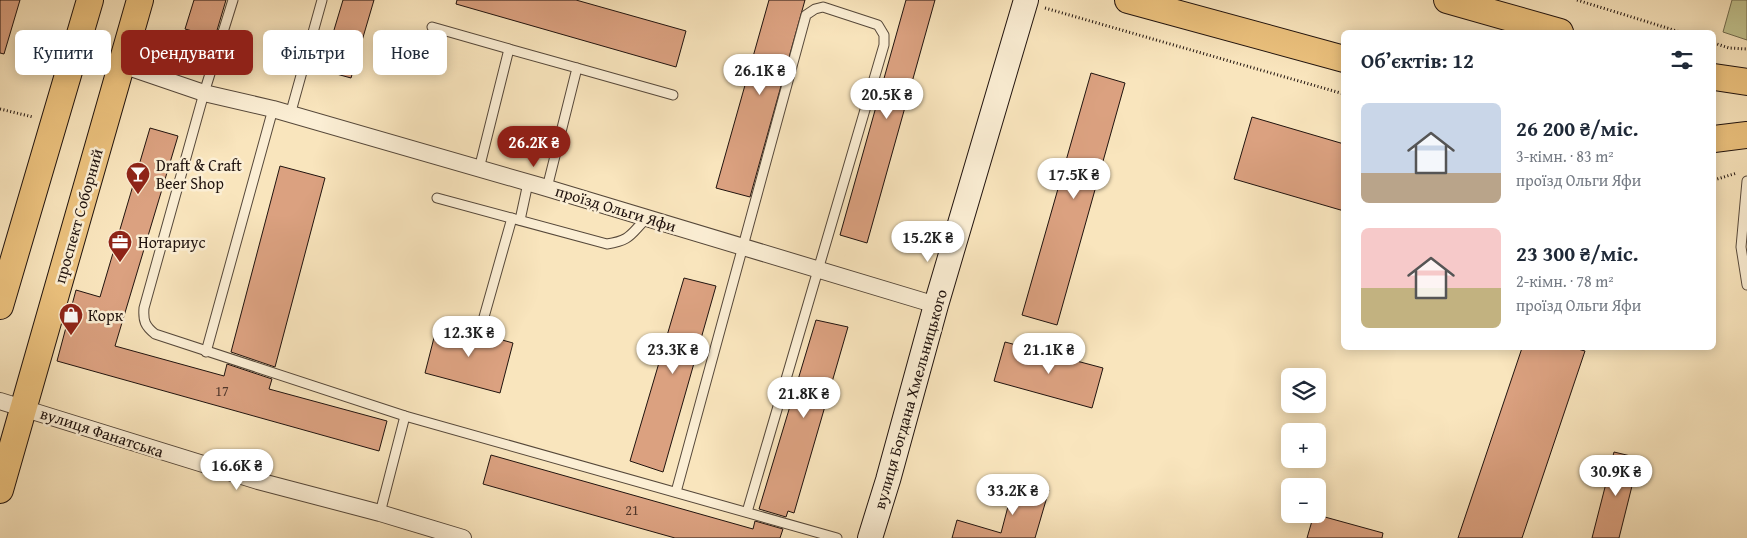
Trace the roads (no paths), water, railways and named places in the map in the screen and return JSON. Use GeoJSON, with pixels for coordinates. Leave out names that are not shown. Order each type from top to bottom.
{"type":"FeatureCollection","features":[{"type":"Feature","properties":{"kind":"main road"},"geometry":{"type":"LineString","coordinates":[[0,306],[90,0]]}},
{"type":"Feature","properties":{"kind":"main road","name":"проспект Соборний"},"geometry":{"type":"LineString","coordinates":[[132,30],[140,0]]}},
{"type":"Feature","properties":{"kind":"main road"},"geometry":{"type":"LineString","coordinates":[[1128,0],[1341,58]]}},
{"type":"Feature","properties":{"kind":"main road"},"geometry":{"type":"LineString","coordinates":[[1447,0],[1553,30]]}},
{"type":"Feature","properties":{"kind":"main road","name":"вулиця Богдана Хмельницького"},"geometry":{"type":"LineString","coordinates":[[870,538],[1025,1]]}},
{"type":"Feature","properties":{"kind":"main road","name":"проспект Соборний"},"geometry":{"type":"LineString","coordinates":[[0,490],[11,404],[121,67]]}},
{"type":"Feature","properties":{"kind":"main road"},"geometry":{"type":"LineString","coordinates":[[1716,77],[1747,82]]}},
{"type":"Feature","properties":{"kind":"main road"},"geometry":{"type":"LineString","coordinates":[[1716,139],[1747,135]]}},
{"type":"Feature","properties":{"kind":"street","name":"проїзд Ольги Яфи"},"geometry":{"type":"LineString","coordinates":[[153,75],[204,93],[273,109],[547,188],[936,305]]}},
{"type":"Feature","properties":{"kind":"street","name":"вулиця Фанатська"},"geometry":{"type":"LineString","coordinates":[[11,404],[258,481],[380,513],[463,538]]}},
{"type":"Feature","properties":{"kind":"lane"},"geometry":{"type":"LineString","coordinates":[[233,0],[204,93],[144,308],[143,318],[146,326],[155,334],[206,352],[405,416],[837,538]]}},
{"type":"Feature","properties":{"kind":"lane"},"geometry":{"type":"LineString","coordinates":[[290,115],[322,0]]}},
{"type":"Feature","properties":{"kind":"lane"},"geometry":{"type":"LineString","coordinates":[[676,492],[806,15],[815,9],[823,7],[878,25],[884,35],[884,45],[747,512]]}},
{"type":"Feature","properties":{"kind":"lane"},"geometry":{"type":"LineString","coordinates":[[432,27],[673,95]]}},
{"type":"Feature","properties":{"kind":"lane"},"geometry":{"type":"LineString","coordinates":[[480,169],[509,49]]}},
{"type":"Feature","properties":{"kind":"lane"},"geometry":{"type":"LineString","coordinates":[[547,188],[577,68]]}},
{"type":"Feature","properties":{"kind":"lane"},"geometry":{"type":"LineString","coordinates":[[206,352],[273,109]]}},
{"type":"Feature","properties":{"kind":"lane"},"geometry":{"type":"LineString","coordinates":[[1747,181],[1741,247],[1747,284]]}},
{"type":"Feature","properties":{"kind":"lane"},"geometry":{"type":"LineString","coordinates":[[482,324],[528,183]]}},
{"type":"Feature","properties":{"kind":"lane"},"geometry":{"type":"LineString","coordinates":[[437,198],[607,244],[629,238],[635,229],[648,218]]}},
{"type":"Feature","properties":{"kind":"lane"},"geometry":{"type":"LineString","coordinates":[[380,513],[405,416]]}},
{"type":"Feature","properties":{"kind":"place","name":"Draft & Craft Beer Shop"},"geometry":{"type":"Point","coordinates":[138,195]}},
{"type":"Feature","properties":{"kind":"place","name":"Нотариус"},"geometry":{"type":"Point","coordinates":[120,263]}},
{"type":"Feature","properties":{"kind":"place","name":"Корк"},"geometry":{"type":"Point","coordinates":[71,336]}}]}
